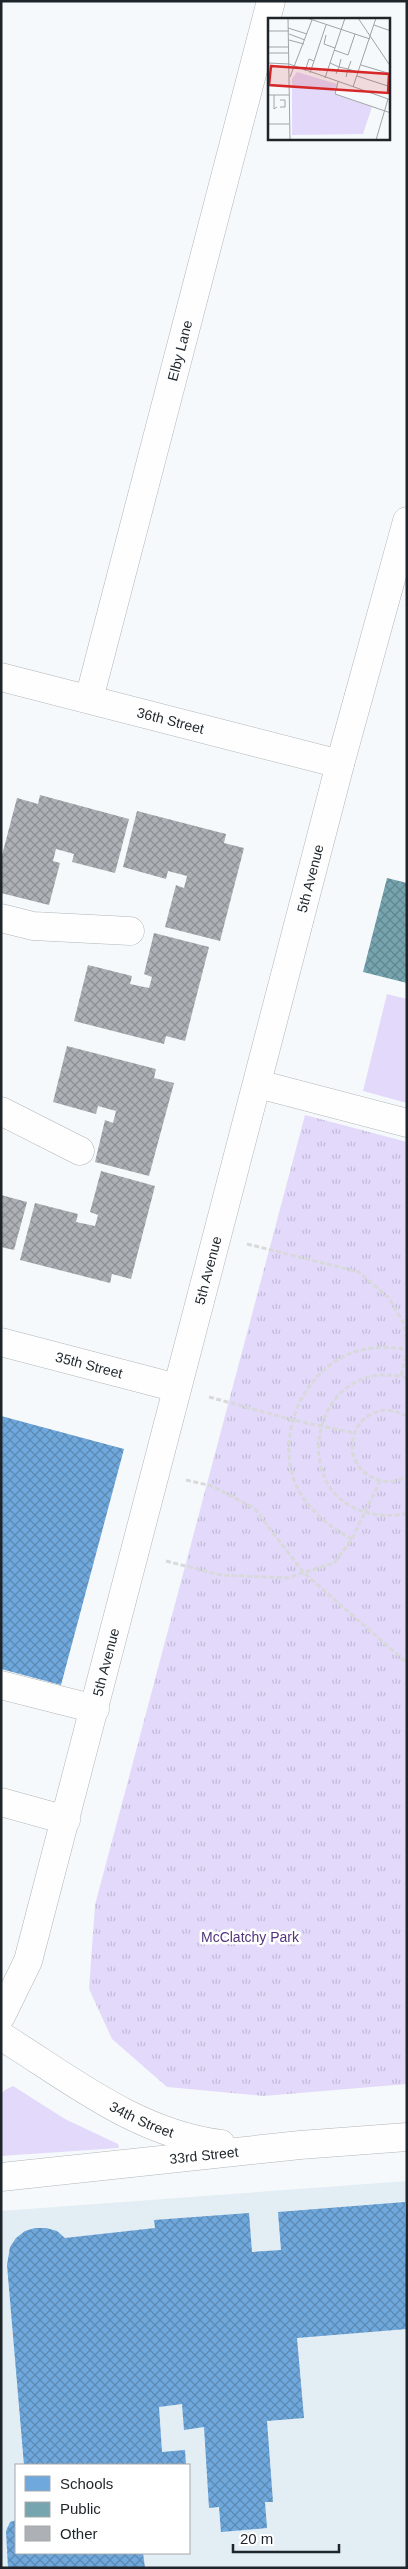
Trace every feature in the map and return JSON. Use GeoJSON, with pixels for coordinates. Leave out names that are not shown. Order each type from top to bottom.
{"type":"FeatureCollection","features":[{"type":"Feature","properties":{"kind":"street","name":"Elby Lane"},"geometry":{"type":"LineString","coordinates":[[89,699],[271,1]]}},
{"type":"Feature","properties":{"kind":"street","name":"5th Avenue"},"geometry":{"type":"LineString","coordinates":[[1,2016],[28,1961],[136,1553],[177,1388],[258,1084],[340,764],[407,521]]}},
{"type":"Feature","properties":{"kind":"street","name":"36th Street"},"geometry":{"type":"LineString","coordinates":[[3,684],[89,699],[340,764]]}},
{"type":"Feature","properties":{"kind":"street"},"geometry":{"type":"LineString","coordinates":[[1,918],[33,926],[130,931]]}},
{"type":"Feature","properties":{"kind":"street"},"geometry":{"type":"LineString","coordinates":[[258,1084],[407,1123]]}},
{"type":"Feature","properties":{"kind":"street"},"geometry":{"type":"LineString","coordinates":[[1,1111],[80,1151]]}},
{"type":"Feature","properties":{"kind":"street","name":"35th Street"},"geometry":{"type":"LineString","coordinates":[[1,1342],[177,1388]]}},
{"type":"Feature","properties":{"kind":"street"},"geometry":{"type":"LineString","coordinates":[[1,1685],[95,1709]]}},
{"type":"Feature","properties":{"kind":"street"},"geometry":{"type":"LineString","coordinates":[[1,1802],[66,1820]]}},
{"type":"Feature","properties":{"kind":"street","name":"34th Street"},"geometry":{"type":"LineString","coordinates":[[1,2036],[87,2093],[160,2131],[188,2139],[220,2144],[300,2145]]}},
{"type":"Feature","properties":{"kind":"street","name":"33rd Street"},"geometry":{"type":"LineString","coordinates":[[1,2177],[300,2145],[407,2137]]}},
{"type":"Feature","properties":{"kind":"path"},"geometry":{"type":"LineString","coordinates":[[217,1236],[359,1272],[389,1298],[404,1324],[406,1348],[401,1377]]}},
{"type":"Feature","properties":{"kind":"path"},"geometry":{"type":"LineString","coordinates":[[352,1539],[336,1531],[310,1508],[293,1478],[288,1444],[295,1410],[312,1381],[339,1359],[372,1348],[406,1348]]}},
{"type":"Feature","properties":{"kind":"path"},"geometry":{"type":"LineString","coordinates":[[407,1378],[380,1376],[360,1381],[338,1397],[329,1408],[320,1426],[317,1448],[321,1469],[331,1488],[346,1504],[366,1513],[386,1517],[407,1514]]}},
{"type":"Feature","properties":{"kind":"path"},"geometry":{"type":"LineString","coordinates":[[177,1388],[293,1420],[354,1433]]}},
{"type":"Feature","properties":{"kind":"path"},"geometry":{"type":"LineString","coordinates":[[407,1416],[388,1410],[377,1411],[359,1423],[351,1445],[353,1458],[359,1468],[369,1476],[380,1481],[392,1482],[407,1476]]}},
{"type":"Feature","properties":{"kind":"path"},"geometry":{"type":"LineString","coordinates":[[156,1472],[212,1486],[254,1508],[304,1572],[407,1663]]}},
{"type":"Feature","properties":{"kind":"path"},"geometry":{"type":"LineString","coordinates":[[136,1553],[221,1575],[287,1578],[334,1563],[352,1539],[380,1481]]}},
{"type":"Feature","properties":{"kind":"shaded area"},"geometry":{"type":"Polygon","coordinates":[[[407,2181],[407,2568],[1,2568],[1,2211],[407,2181]]]}},
{"type":"Feature","properties":{"kind":"green space"},"geometry":{"type":"Polygon","coordinates":[[[387,994],[407,999],[407,1103],[363,1091],[387,994]]]}},
{"type":"Feature","properties":{"kind":"green space","name":"McClatchy Park"},"geometry":{"type":"Polygon","coordinates":[[[305,1115],[407,1142],[407,2084],[264,2096],[167,2087],[112,2039],[89,1989],[95,1905],[305,1115]]]}},
{"type":"Feature","properties":{"kind":"green space"},"geometry":{"type":"Polygon","coordinates":[[[13,2086],[65,2119],[118,2144],[119,2148],[1,2156],[1,2094],[13,2086]]]}},
{"type":"Feature","properties":{"kind":"building: Schools"},"geometry":{"type":"Polygon","coordinates":[[[1,1416],[124,1449],[61,1685],[1,1669],[1,1416]]]}},
{"type":"Feature","properties":{"kind":"building: Schools"},"geometry":{"type":"Polygon","coordinates":[[[405,2202],[407,2329],[297,2338],[304,2418],[267,2421],[273,2502],[265,2502],[267,2528],[221,2532],[219,2507],[209,2508],[204,2427],[184,2430],[182,2404],[159,2407],[162,2452],[185,2450],[186,2464],[24,2464],[7,2265],[10,2247],[16,2238],[25,2231],[35,2228],[57,2231],[65,2238],[155,2228],[154,2220],[249,2213],[252,2252],[281,2250],[278,2212],[405,2202]]]}},
{"type":"Feature","properties":{"kind":"building: Schools"},"geometry":{"type":"Polygon","coordinates":[[[15,2520],[15,2554],[143,2554],[145,2568],[8,2568],[6,2531],[10,2522],[15,2520]]]}},
{"type":"Feature","properties":{"kind":"building: Public"},"geometry":{"type":"Polygon","coordinates":[[[387,878],[407,883],[407,983],[363,972],[387,878]]]}},
{"type":"Feature","properties":{"kind":"building: Other"},"geometry":{"type":"Polygon","coordinates":[[[40,795],[129,819],[115,873],[72,862],[74,854],[56,849],[53,861],[60,863],[49,905],[1,893],[1,859],[17,798],[38,804],[40,795]]]}},
{"type":"Feature","properties":{"kind":"building: Other"},"geometry":{"type":"Polygon","coordinates":[[[137,811],[226,834],[224,843],[244,848],[220,941],[165,927],[176,885],[184,888],[187,876],[168,871],[166,879],[123,867],[137,811]]]}},
{"type":"Feature","properties":{"kind":"building: Other"},"geometry":{"type":"Polygon","coordinates":[[[154,933],[209,947],[185,1041],[166,1036],[164,1044],[74,1021],[88,965],[132,976],[130,984],[149,988],[152,977],[144,974],[154,933]]]}},
{"type":"Feature","properties":{"kind":"building: Other"},"geometry":{"type":"Polygon","coordinates":[[[67,1046],[156,1069],[154,1078],[174,1083],[149,1176],[95,1162],[105,1120],[113,1123],[116,1111],[98,1106],[96,1114],[53,1102],[67,1046]]]}},
{"type":"Feature","properties":{"kind":"building: Other"},"geometry":{"type":"Polygon","coordinates":[[[101,1171],[155,1186],[131,1279],[112,1274],[110,1283],[20,1260],[35,1203],[78,1214],[76,1222],[95,1226],[98,1215],[90,1212],[101,1171]]]}},
{"type":"Feature","properties":{"kind":"building: Other"},"geometry":{"type":"Polygon","coordinates":[[[1,1195],[27,1202],[14,1250],[1,1247],[1,1195]]]}}]}
